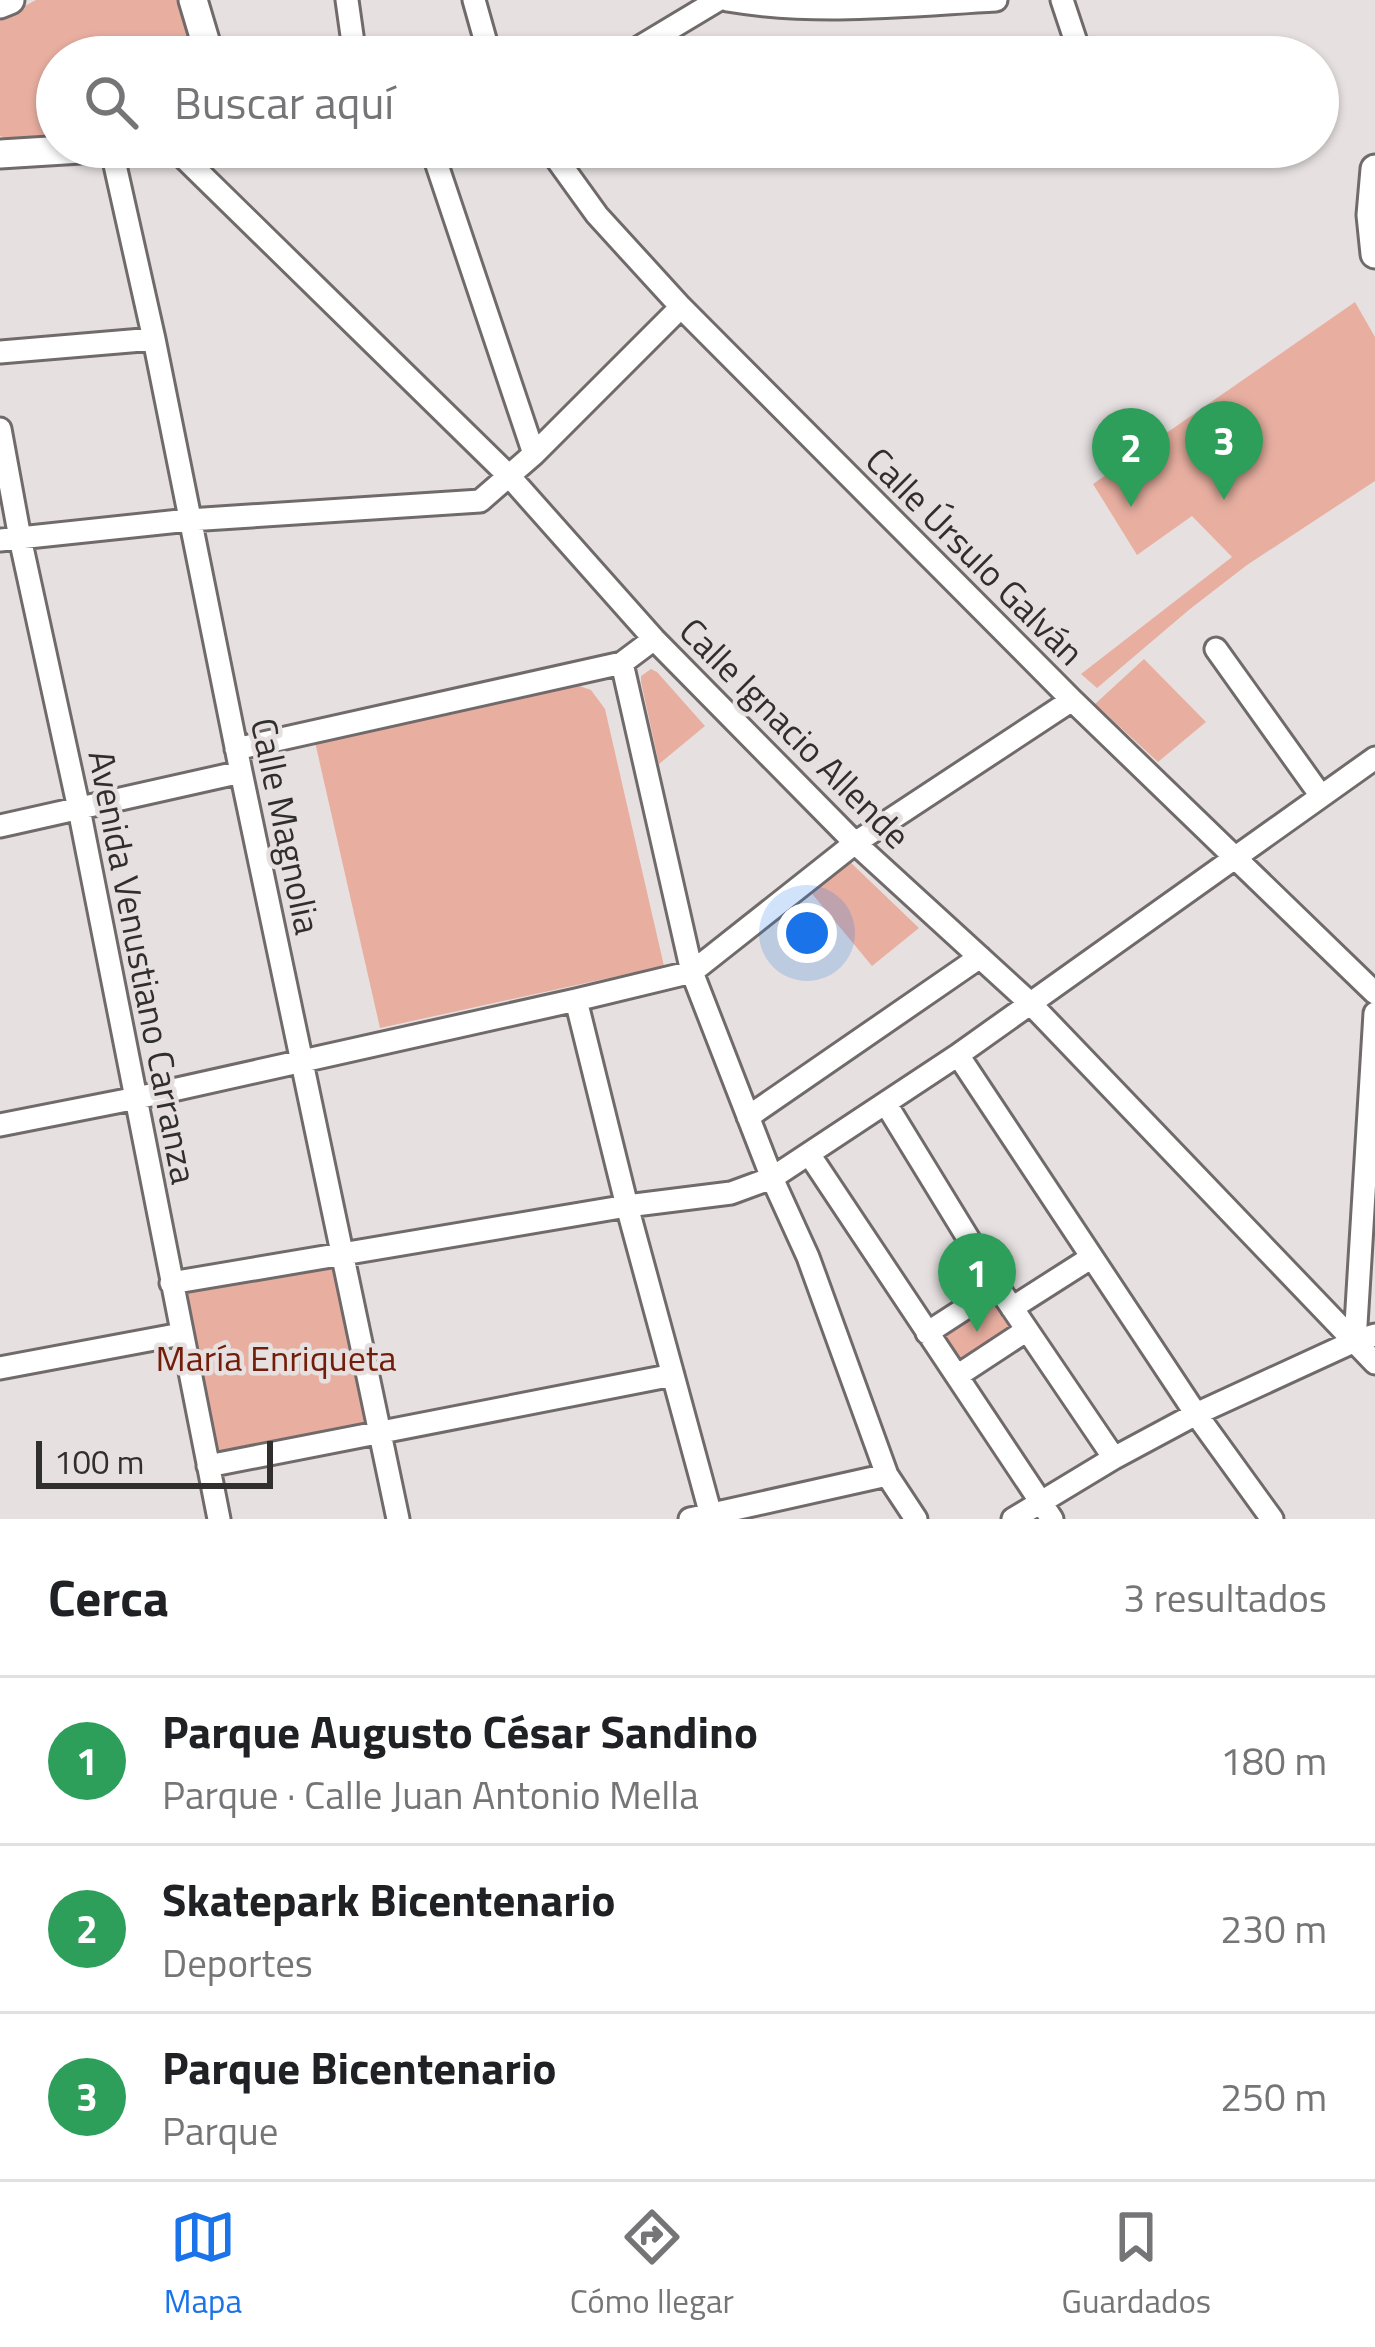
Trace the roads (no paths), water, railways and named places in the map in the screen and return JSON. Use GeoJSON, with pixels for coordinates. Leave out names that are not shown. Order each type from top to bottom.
{"type":"FeatureCollection","features":[{"type":"Feature","properties":{"kind":"main road"},"geometry":{"type":"LineString","coordinates":[[0,2],[10,0]]}},
{"type":"Feature","properties":{"kind":"main road"},"geometry":{"type":"LineString","coordinates":[[193,0],[206,36]]}},
{"type":"Feature","properties":{"kind":"main road"},"geometry":{"type":"LineString","coordinates":[[0,154],[36,152]]}},
{"type":"Feature","properties":{"kind":"main road"},"geometry":{"type":"LineString","coordinates":[[1375,169],[1371,215],[1375,254]]}},
{"type":"Feature","properties":{"kind":"street"},"geometry":{"type":"LineString","coordinates":[[347,0],[352,36]]}},
{"type":"Feature","properties":{"kind":"street"},"geometry":{"type":"LineString","coordinates":[[474,0],[484,36]]}},
{"type":"Feature","properties":{"kind":"street"},"geometry":{"type":"LineString","coordinates":[[488,0],[497,36]]}},
{"type":"Feature","properties":{"kind":"street"},"geometry":{"type":"LineString","coordinates":[[658,36],[718,0]]}},
{"type":"Feature","properties":{"kind":"street"},"geometry":{"type":"LineString","coordinates":[[727,0],[820,9],[996,0]]}},
{"type":"Feature","properties":{"kind":"street"},"geometry":{"type":"LineString","coordinates":[[1062,0],[1074,36]]}},
{"type":"Feature","properties":{"kind":"street","name":"Calle Magnolia"},"geometry":{"type":"LineString","coordinates":[[117,168],[398,1519]]}},
{"type":"Feature","properties":{"kind":"street","name":"Calle Ignacio Allende"},"geometry":{"type":"LineString","coordinates":[[194,168],[510,477],[653,639],[855,843],[1030,1003],[1365,1338],[1375,1363]]}},
{"type":"Feature","properties":{"kind":"street"},"geometry":{"type":"LineString","coordinates":[[437,168],[534,454]]}},
{"type":"Feature","properties":{"kind":"street","name":"Calle Úrsulo Galván"},"geometry":{"type":"LineString","coordinates":[[563,168],[597,214],[681,307],[1072,700],[1375,993]]}},
{"type":"Feature","properties":{"kind":"street"},"geometry":{"type":"LineString","coordinates":[[10,539],[189,520],[480,501],[534,454],[681,307]]}},
{"type":"Feature","properties":{"kind":"street"},"geometry":{"type":"LineString","coordinates":[[0,352],[154,339]]}},
{"type":"Feature","properties":{"kind":"street","name":"Avenida Venustiano Carranza"},"geometry":{"type":"LineString","coordinates":[[0,429],[10,539],[79,808],[219,1519]]}},
{"type":"Feature","properties":{"kind":"street"},"geometry":{"type":"LineString","coordinates":[[236,748],[622,663],[653,639]]}},
{"type":"Feature","properties":{"kind":"street"},"geometry":{"type":"LineString","coordinates":[[1216,649],[1321,796]]}},
{"type":"Feature","properties":{"kind":"street"},"geometry":{"type":"LineString","coordinates":[[622,663],[692,971],[772,1178],[808,1257],[887,1475],[916,1519]]}},
{"type":"Feature","properties":{"kind":"street"},"geometry":{"type":"LineString","coordinates":[[0,1125],[692,971],[855,843],[1072,700]]}},
{"type":"Feature","properties":{"kind":"street"},"geometry":{"type":"LineString","coordinates":[[171,1283],[627,1205],[731,1192],[772,1178],[958,1055],[1375,758]]}},
{"type":"Feature","properties":{"kind":"street"},"geometry":{"type":"LineString","coordinates":[[0,826],[241,772]]}},
{"type":"Feature","properties":{"kind":"street"},"geometry":{"type":"LineString","coordinates":[[748,1117],[980,957]]}},
{"type":"Feature","properties":{"kind":"street"},"geometry":{"type":"LineString","coordinates":[[576,1000],[673,1375],[704,1518],[887,1475]]}},
{"type":"Feature","properties":{"kind":"street"},"geometry":{"type":"LineString","coordinates":[[1012,1519],[1046,1510],[1114,1458],[1196,1414],[1365,1338],[1375,1012]]}},
{"type":"Feature","properties":{"kind":"street"},"geometry":{"type":"LineString","coordinates":[[958,1055],[1196,1414],[1272,1519]]}},
{"type":"Feature","properties":{"kind":"street"},"geometry":{"type":"LineString","coordinates":[[886,1104],[998,1287],[1114,1458]]}},
{"type":"Feature","properties":{"kind":"street"},"geometry":{"type":"LineString","coordinates":[[808,1154],[1046,1510]]}},
{"type":"Feature","properties":{"kind":"street"},"geometry":{"type":"LineString","coordinates":[[1012,1308],[1092,1257]]}},
{"type":"Feature","properties":{"kind":"street"},"geometry":{"type":"LineString","coordinates":[[927,1333],[998,1287]]}},
{"type":"Feature","properties":{"kind":"street"},"geometry":{"type":"LineString","coordinates":[[957,1376],[1027,1330]]}},
{"type":"Feature","properties":{"kind":"street"},"geometry":{"type":"LineString","coordinates":[[0,1368],[181,1334]]}},
{"type":"Feature","properties":{"kind":"street"},"geometry":{"type":"LineString","coordinates":[[208,1466],[673,1375]]}},
{"type":"Feature","properties":{"kind":"place","name":"Parque Bicentenario"},"geometry":{"type":"Point","coordinates":[1224,500]}},
{"type":"Feature","properties":{"kind":"place","name":"Skatepark Bicentenario"},"geometry":{"type":"Point","coordinates":[1131,507]}},
{"type":"Feature","properties":{"kind":"place","name":"Parque Augusto César Sandino"},"geometry":{"type":"Point","coordinates":[977,1332]}},
{"type":"Feature","properties":{"kind":"park label","name":"María Enriqueta"},"geometry":{"type":"Point","coordinates":[276,1358]}}]}
